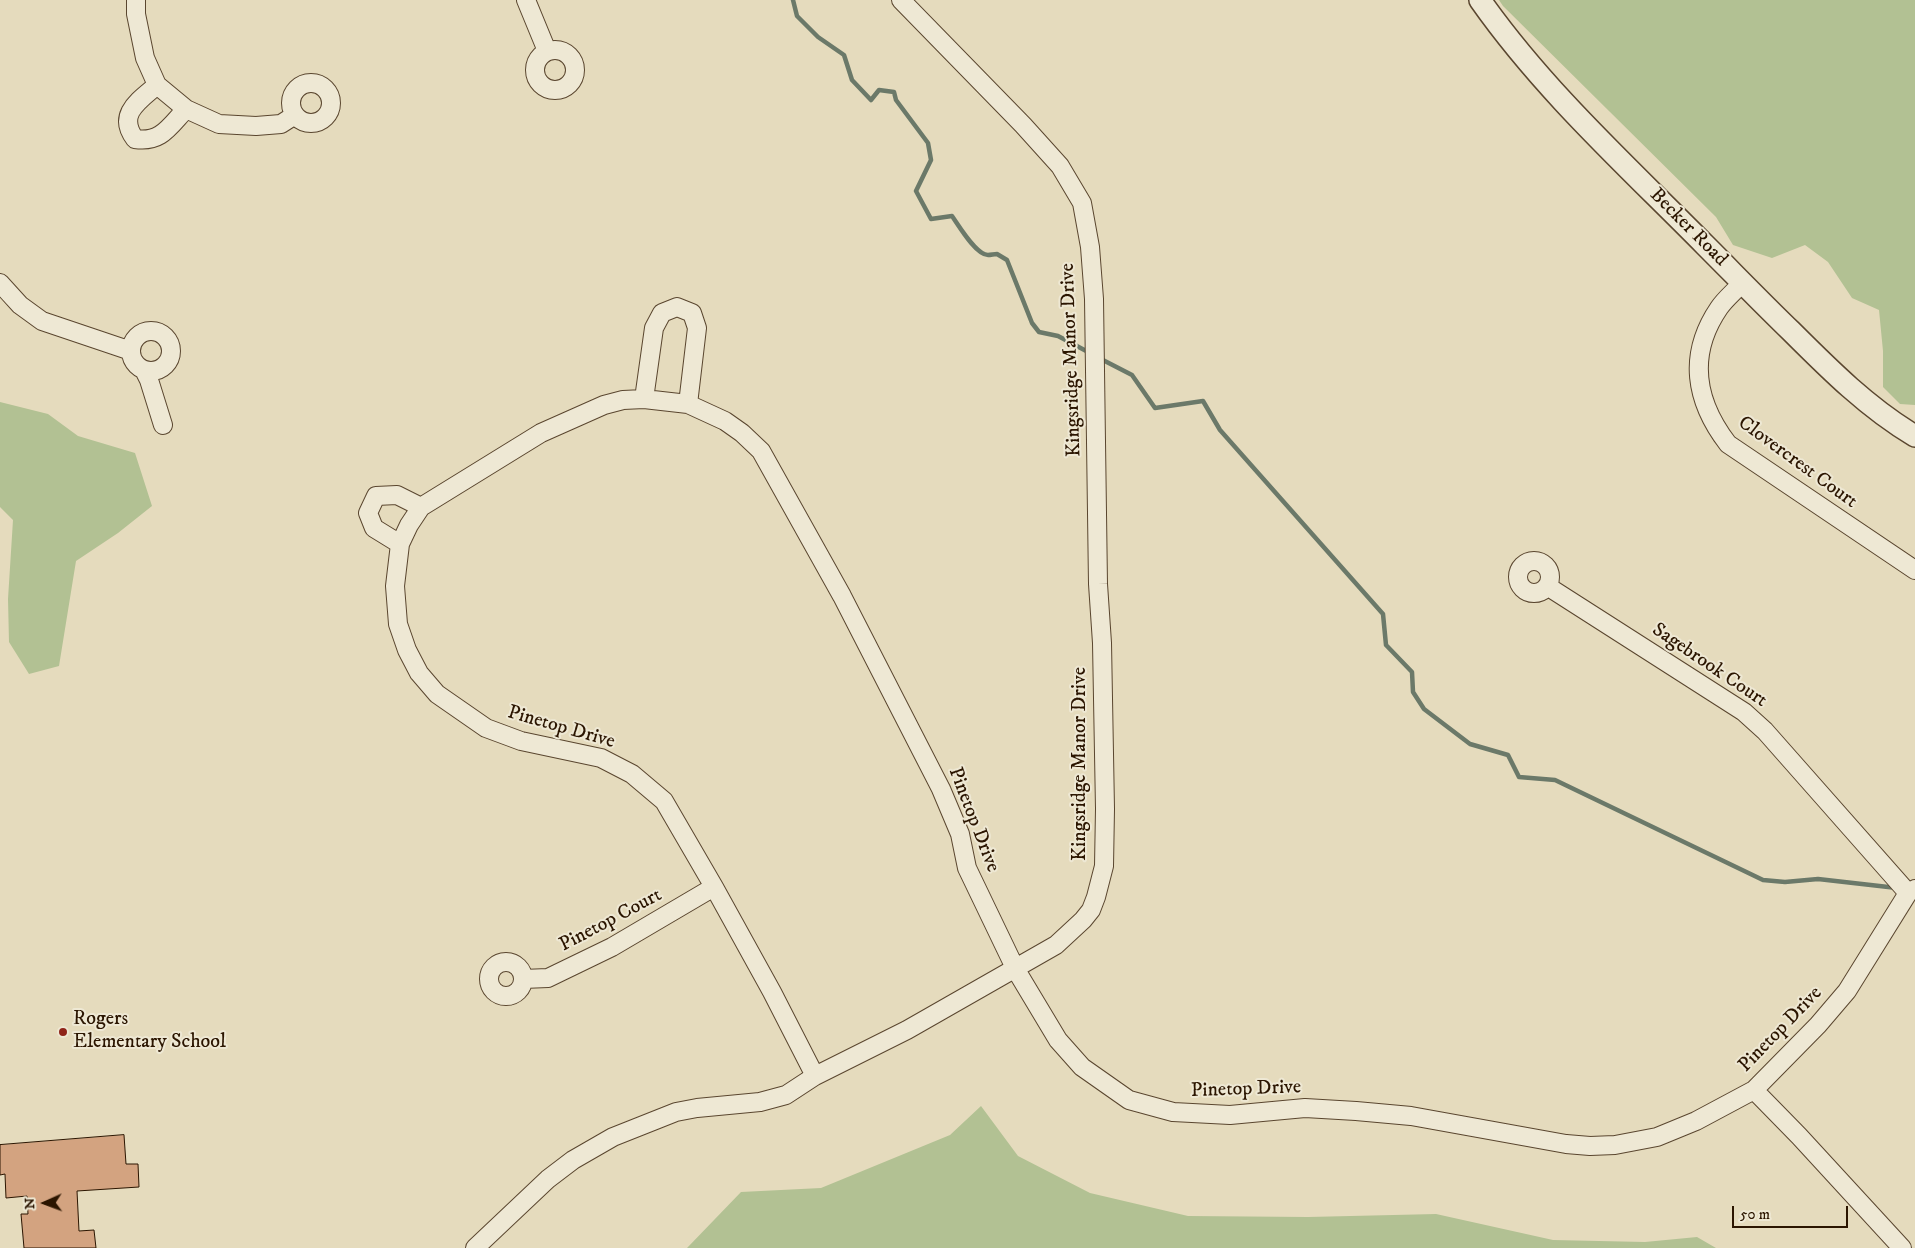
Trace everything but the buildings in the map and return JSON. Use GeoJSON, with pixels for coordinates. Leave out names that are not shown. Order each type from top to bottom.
{"type":"FeatureCollection","features":[{"type":"Feature","properties":{"kind":"street"},"geometry":{"type":"LineString","coordinates":[[136,0],[136,14],[145,58],[157,84],[186,109],[219,124],[256,126],[281,124],[295,115]]}},
{"type":"Feature","properties":{"kind":"street"},"geometry":{"type":"LineString","coordinates":[[526,0],[547,51]]}},
{"type":"Feature","properties":{"kind":"street","name":"Kingsridge Manor Drive"},"geometry":{"type":"LineString","coordinates":[[475,1248],[548,1179],[573,1160],[613,1137],[676,1112],[760,1102],[786,1095],[815,1076],[907,1030],[1016,970],[1056,945],[1091,910],[1104,866],[1105,809],[1102,643],[1098,584],[1094,299],[1082,203],[1060,166],[1023,125],[901,0]]}},
{"type":"Feature","properties":{"kind":"street","name":"Becker Road"},"geometry":{"type":"LineString","coordinates":[[1480,0],[1521,54],[1567,106],[1742,282],[1838,378],[1892,422],[1915,436]]}},
{"type":"Feature","properties":{"kind":"street"},"geometry":{"type":"LineString","coordinates":[[157,84],[132,108],[128,121],[129,132],[135,139],[146,141],[157,139],[186,109]]}},
{"type":"Feature","properties":{"kind":"street","name":"Clovercrest Court"},"geometry":{"type":"LineString","coordinates":[[1742,282],[1720,307],[1710,323],[1700,347],[1698,366],[1701,388],[1708,414],[1716,428],[1728,444],[1915,570]]}},
{"type":"Feature","properties":{"kind":"street"},"geometry":{"type":"LineString","coordinates":[[0,283],[20,305],[42,321],[131,351]]}},
{"type":"Feature","properties":{"kind":"street"},"geometry":{"type":"LineString","coordinates":[[644,399],[654,328],[662,313],[677,307],[692,313],[697,328],[688,404]]}},
{"type":"Feature","properties":{"kind":"street"},"geometry":{"type":"LineString","coordinates":[[144,370],[157,370],[168,363],[172,351],[167,339],[156,331],[143,332],[134,342],[131,351],[134,362],[144,370],[149,380],[163,425]]}},
{"type":"Feature","properties":{"kind":"street","name":"Pinetop Drive"},"geometry":{"type":"LineString","coordinates":[[815,1076],[772,992],[664,802],[632,774],[601,758],[521,741],[486,728],[438,694],[419,673],[407,650],[398,624],[395,586],[400,544],[409,525],[421,508],[541,433],[604,405],[623,400],[644,399],[688,404],[725,421],[761,451],[842,596],[941,789],[960,834],[967,868],[1016,970],[1058,1040],[1082,1067],[1129,1100],[1173,1112],[1230,1115],[1305,1108],[1411,1116],[1566,1144],[1590,1146],[1615,1145],[1657,1137],[1696,1121],[1754,1090],[1818,1026],[1847,992],[1911,892]]}},
{"type":"Feature","properties":{"kind":"street"},"geometry":{"type":"LineString","coordinates":[[400,544],[374,528],[368,513],[376,496],[397,495],[421,508]]}},
{"type":"Feature","properties":{"kind":"street","name":"Sagebrook Court"},"geometry":{"type":"LineString","coordinates":[[1547,586],[1744,712],[1766,731],[1911,892]]}},
{"type":"Feature","properties":{"kind":"street","name":"Pinetop Court"},"geometry":{"type":"LineString","coordinates":[[523,979],[548,978],[612,947],[714,887]]}},
{"type":"Feature","properties":{"kind":"street"},"geometry":{"type":"LineString","coordinates":[[1754,1090],[1902,1248]]}},
{"type":"Feature","properties":{"kind":"green space"},"geometry":{"type":"Polygon","coordinates":[[[1499,0],[1915,0],[1915,405],[1900,404],[1883,387],[1883,351],[1879,310],[1852,298],[1828,262],[1805,245],[1772,258],[1733,245],[1716,217],[1499,0]]]}},
{"type":"Feature","properties":{"kind":"green space"},"geometry":{"type":"Polygon","coordinates":[[[0,402],[48,414],[78,436],[135,453],[152,506],[118,533],[76,561],[59,666],[29,674],[9,642],[8,599],[13,520],[0,507],[0,402]]]}},
{"type":"Feature","properties":{"kind":"green space"},"geometry":{"type":"Polygon","coordinates":[[[981,1106],[1018,1156],[1090,1193],[1188,1216],[1308,1217],[1436,1214],[1553,1240],[1645,1242],[1697,1237],[1716,1248],[687,1248],[741,1192],[821,1188],[950,1135],[981,1106]]]}},
{"type":"Feature","properties":{"kind":"waterway"},"geometry":{"type":"LineString","coordinates":[[793,0],[797,16],[818,37],[844,55],[852,80],[871,100],[879,90],[894,92],[896,100],[928,143],[931,160],[916,191],[931,219],[952,216],[978,250],[983,254],[997,254],[1007,260],[1032,323],[1039,332],[1058,336],[1090,353]]}},
{"type":"Feature","properties":{"kind":"waterway"},"geometry":{"type":"LineString","coordinates":[[1099,358],[1132,375],[1155,408],[1203,401],[1220,430],[1383,614],[1386,645],[1412,672],[1413,692],[1424,709],[1470,744],[1508,755],[1519,777],[1555,780],[1763,880],[1785,882],[1818,879],[1897,888]]}},
{"type":"Feature","properties":{"kind":"place","name":"Rogers Elementary School"},"geometry":{"type":"Point","coordinates":[63,1032]}}]}
